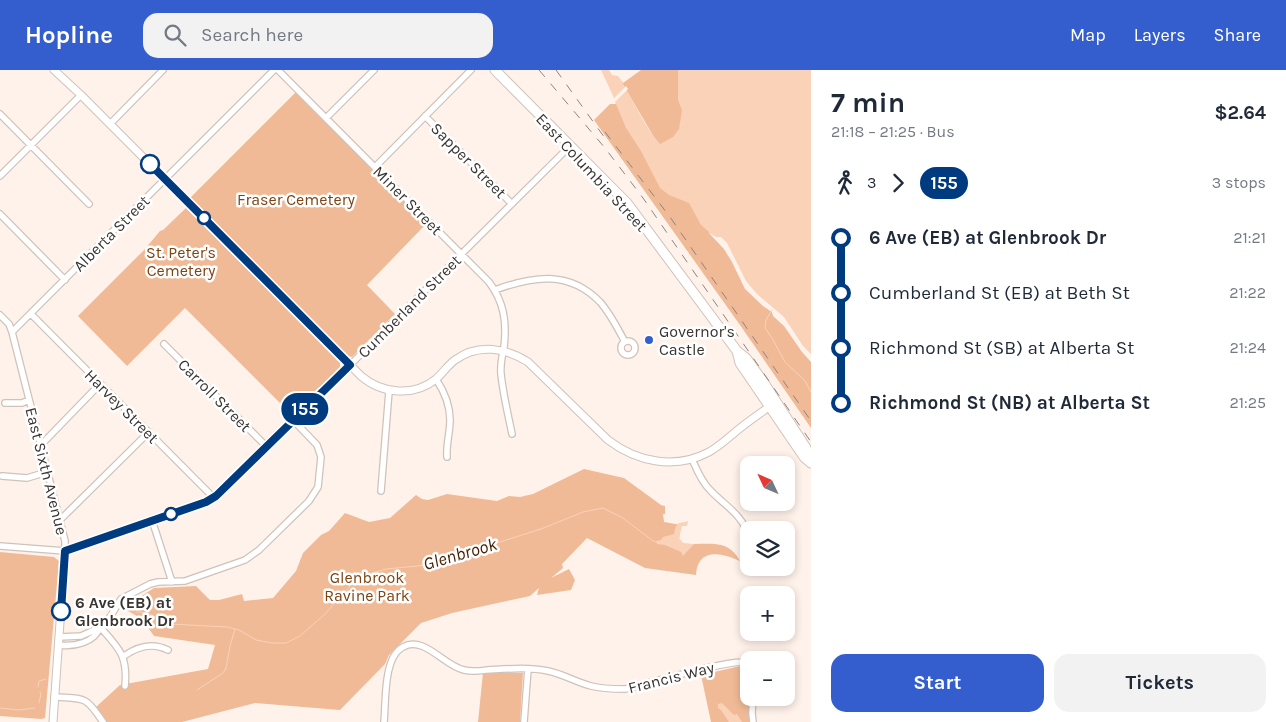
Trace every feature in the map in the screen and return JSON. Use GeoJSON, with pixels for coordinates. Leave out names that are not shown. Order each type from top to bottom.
{"type":"FeatureCollection","features":[{"type":"Feature","properties":{"kind":"main road","name":"East Columbia Street"},"geometry":{"type":"LineString","coordinates":[[495,70],[638,216],[737,351],[746,358],[773,404],[810,453],[811,461]]}},
{"type":"Feature","properties":{"kind":"street"},"geometry":{"type":"LineString","coordinates":[[54,70],[81,94],[350,365],[375,386],[389,391],[413,390],[436,379],[455,360],[462,356],[476,350],[491,349],[503,351],[519,356],[528,362],[601,433],[620,448],[634,456],[656,461],[677,462],[692,459],[720,445],[773,404]]}},
{"type":"Feature","properties":{"kind":"street"},"geometry":{"type":"LineString","coordinates":[[110,124],[163,70]]}},
{"type":"Feature","properties":{"kind":"street","name":"Alberta Street"},"geometry":{"type":"LineString","coordinates":[[12,332],[274,70]]}},
{"type":"Feature","properties":{"kind":"street","name":"Miner Street"},"geometry":{"type":"LineString","coordinates":[[278,70],[495,290],[504,309],[505,321],[501,375],[512,434]]}},
{"type":"Feature","properties":{"kind":"street"},"geometry":{"type":"LineString","coordinates":[[326,118],[374,70]]}},
{"type":"Feature","properties":{"kind":"street"},"geometry":{"type":"LineString","coordinates":[[375,167],[471,70]]}},
{"type":"Feature","properties":{"kind":"street"},"geometry":{"type":"LineString","coordinates":[[0,176],[81,94]]}},
{"type":"Feature","properties":{"kind":"street"},"geometry":{"type":"LineString","coordinates":[[0,114],[89,204]]}},
{"type":"Feature","properties":{"kind":"street","name":"Sapper Street"},"geometry":{"type":"LineString","coordinates":[[425,116],[512,204]]}},
{"type":"Feature","properties":{"kind":"street","name":"Cumberland Street"},"geometry":{"type":"LineString","coordinates":[[0,546],[65,551],[214,498],[570,146]]}},
{"type":"Feature","properties":{"kind":"street"},"geometry":{"type":"LineString","coordinates":[[0,214],[65,280]]}},
{"type":"Feature","properties":{"kind":"street"},"geometry":{"type":"LineString","coordinates":[[495,290],[536,278],[557,279],[575,284],[602,304],[625,342]]}},
{"type":"Feature","properties":{"kind":"street","name":"Harvey Street"},"geometry":{"type":"LineString","coordinates":[[31,314],[214,498]]}},
{"type":"Feature","properties":{"kind":"street","name":"East Sixth Avenue"},"geometry":{"type":"LineString","coordinates":[[0,315],[9,324],[12,332],[65,542],[53,722]]}},
{"type":"Feature","properties":{"kind":"street","name":"Carroll Street"},"geometry":{"type":"LineString","coordinates":[[164,344],[267,447]]}},
{"type":"Feature","properties":{"kind":"street"},"geometry":{"type":"LineString","coordinates":[[436,379],[448,404],[450,421],[446,449],[447,457]]}},
{"type":"Feature","properties":{"kind":"street"},"geometry":{"type":"LineString","coordinates":[[41,445],[100,384]]}},
{"type":"Feature","properties":{"kind":"street"},"geometry":{"type":"LineString","coordinates":[[381,491],[389,391]]}},
{"type":"Feature","properties":{"kind":"street"},"geometry":{"type":"LineString","coordinates":[[6,403],[22,403],[30,400]]}},
{"type":"Feature","properties":{"kind":"street"},"geometry":{"type":"LineString","coordinates":[[59,645],[70,646],[83,643],[96,634],[124,597],[154,583],[185,581],[252,557],[315,495],[320,480],[317,445],[294,421]]}},
{"type":"Feature","properties":{"kind":"street"},"geometry":{"type":"LineString","coordinates":[[60,520],[149,432]]}},
{"type":"Feature","properties":{"kind":"street"},"geometry":{"type":"LineString","coordinates":[[692,459],[710,491],[726,504],[741,521]]}},
{"type":"Feature","properties":{"kind":"street"},"geometry":{"type":"LineString","coordinates":[[2,476],[27,478],[47,472]]}},
{"type":"Feature","properties":{"kind":"street"},"geometry":{"type":"LineString","coordinates":[[152,520],[172,582]]}},
{"type":"Feature","properties":{"kind":"street"},"geometry":{"type":"LineString","coordinates":[[59,637],[81,636],[100,627]]}},
{"type":"Feature","properties":{"kind":"street"},"geometry":{"type":"LineString","coordinates":[[100,627],[124,656],[127,669],[125,686]]}},
{"type":"Feature","properties":{"kind":"street","name":"Francis Way"},"geometry":{"type":"LineString","coordinates":[[384,722],[388,670],[393,657],[402,647],[417,645],[457,667],[475,671],[528,669],[547,671],[609,689],[625,689],[740,662]]}},
{"type":"Feature","properties":{"kind":"street"},"geometry":{"type":"LineString","coordinates":[[124,656],[144,646],[159,646],[168,650]]}},
{"type":"Feature","properties":{"kind":"street"},"geometry":{"type":"LineString","coordinates":[[524,722],[528,669]]}},
{"type":"Feature","properties":{"kind":"street"},"geometry":{"type":"LineString","coordinates":[[54,697],[84,700],[94,708],[103,722]]}},
{"type":"Feature","properties":{"kind":"street"},"geometry":{"type":"LineString","coordinates":[[753,706],[753,722]]}},
{"type":"Feature","properties":{"kind":"green space"},"geometry":{"type":"Polygon","coordinates":[[[641,70],[678,70],[678,94],[688,113],[668,161],[618,76],[623,83],[641,70]]]}},
{"type":"Feature","properties":{"kind":"green space","name":"Fraser Cemetery"},"geometry":{"type":"Polygon","coordinates":[[[296,92],[427,223],[367,285],[395,314],[352,357],[348,356],[189,199],[296,92]]]}},
{"type":"Feature","properties":{"kind":"green space"},"geometry":{"type":"Polygon","coordinates":[[[613,94],[661,165],[811,359],[811,428],[594,120],[610,104],[616,104],[613,94]]]}},
{"type":"Feature","properties":{"kind":"green space","name":"St. Peter's Cemetery"},"geometry":{"type":"Polygon","coordinates":[[[186,208],[340,363],[340,367],[295,412],[291,414],[185,308],[127,366],[78,316],[145,249],[160,231],[186,208]]]}},
{"type":"Feature","properties":{"kind":"green space","name":"Glenbrook Ravine Park"},"geometry":{"type":"Polygon","coordinates":[[[584,469],[624,478],[665,506],[664,522],[681,525],[678,546],[694,544],[720,545],[731,550],[740,561],[712,554],[701,560],[696,575],[645,568],[587,538],[562,564],[563,568],[551,578],[569,569],[575,580],[571,590],[537,595],[539,588],[530,596],[452,613],[421,623],[389,655],[385,664],[340,710],[255,703],[182,722],[107,722],[96,707],[120,685],[208,669],[215,645],[154,636],[142,619],[123,608],[154,588],[196,586],[210,600],[219,600],[242,594],[244,601],[273,598],[296,571],[303,553],[321,535],[329,531],[345,513],[369,522],[390,518],[416,495],[428,500],[447,494],[497,501],[509,496],[520,497],[533,494],[584,469]]]}},
{"type":"Feature","properties":{"kind":"green space"},"geometry":{"type":"Polygon","coordinates":[[[0,552],[54,557],[59,561],[45,718],[0,716],[0,552]]]}},
{"type":"Feature","properties":{"kind":"green space"},"geometry":{"type":"Polygon","coordinates":[[[740,666],[740,706],[750,706],[750,722],[711,722],[701,675],[740,666]]]}},
{"type":"Feature","properties":{"kind":"green space"},"geometry":{"type":"Polygon","coordinates":[[[483,673],[523,673],[520,722],[478,722],[483,673]]]}},
{"type":"Feature","properties":{"kind":"shaded area"},"geometry":{"type":"Polygon","coordinates":[[[597,70],[609,70],[612,75],[618,76],[648,128],[660,144],[673,137],[679,129],[682,110],[678,100],[678,70],[811,70],[811,359],[785,323],[750,292],[726,247],[701,225],[689,203],[669,195],[660,188],[641,151],[626,128],[616,104],[597,70]]]}},
{"type":"Feature","properties":{"kind":"shaded area"},"geometry":{"type":"Polygon","coordinates":[[[688,521],[687,526],[682,526],[679,538],[683,543],[694,544],[683,556],[681,552],[665,545],[657,544],[656,541],[674,534],[678,524],[688,521]]]}},
{"type":"Feature","properties":{"kind":"shaded area"},"geometry":{"type":"Polygon","coordinates":[[[722,703],[734,715],[737,714],[742,722],[729,722],[718,708],[718,704],[722,703]]]}},
{"type":"Feature","properties":{"kind":"pier"},"geometry":{"type":"Polygon","coordinates":[[[595,70],[601,70],[614,98],[626,86],[628,89],[613,104],[595,70]]]}},
{"type":"Feature","properties":{"kind":"pier"},"geometry":{"type":"Polygon","coordinates":[[[708,232],[716,237],[721,237],[727,243],[746,281],[757,294],[784,317],[803,346],[811,354],[811,362],[784,326],[773,316],[772,312],[745,289],[724,249],[708,232]]]}},
{"type":"Feature","properties":{"kind":"waterway"},"geometry":{"type":"LineString","coordinates":[[772,310],[766,320],[765,328],[785,362],[805,381],[811,392]]}},
{"type":"Feature","properties":{"kind":"waterway","name":"Glenbrook"},"geometry":{"type":"LineString","coordinates":[[136,612],[147,613],[170,624],[227,627],[239,630],[256,640],[286,643],[300,636],[325,614],[353,583],[369,574],[386,569],[427,565],[541,529],[583,512],[603,508],[623,518],[656,542]]}},
{"type":"Feature","properties":{"kind":"waterway"},"geometry":{"type":"LineString","coordinates":[[197,690],[223,673],[226,668],[235,629]]}},
{"type":"Feature","properties":{"kind":"waterway","name":"Glenbrook"},"geometry":{"type":"LineString","coordinates":[[38,687],[39,681],[46,679]]}},
{"type":"Feature","properties":{"kind":"waterway","name":"Glenbrook"},"geometry":{"type":"LineString","coordinates":[[39,703],[40,692]]}},
{"type":"Feature","properties":{"kind":"waterway","name":"Glenbrook"},"geometry":{"type":"LineString","coordinates":[[0,708],[19,710],[35,708]]}},
{"type":"Feature","properties":{"kind":"railway"},"geometry":{"type":"LineString","coordinates":[[539,70],[605,148],[643,198],[811,442]]}},
{"type":"Feature","properties":{"kind":"railway"},"geometry":{"type":"LineString","coordinates":[[556,70],[607,141]]}},
{"type":"Feature","properties":{"kind":"railway"},"geometry":{"type":"LineString","coordinates":[[605,132],[670,217],[811,421]]}},
{"type":"Feature","properties":{"kind":"bus line","name":"155"},"geometry":{"type":"LineString","coordinates":[[61,611],[65,551],[206,502],[216,496],[350,365],[150,164]]}},
{"type":"Feature","properties":{"kind":"place","name":"Governor's Castle"},"geometry":{"type":"Point","coordinates":[649,340]}},
{"type":"Feature","properties":{"kind":"place","name":"6 Ave (EB) at Glenbrook Dr"},"geometry":{"type":"Point","coordinates":[61,611]}}]}
